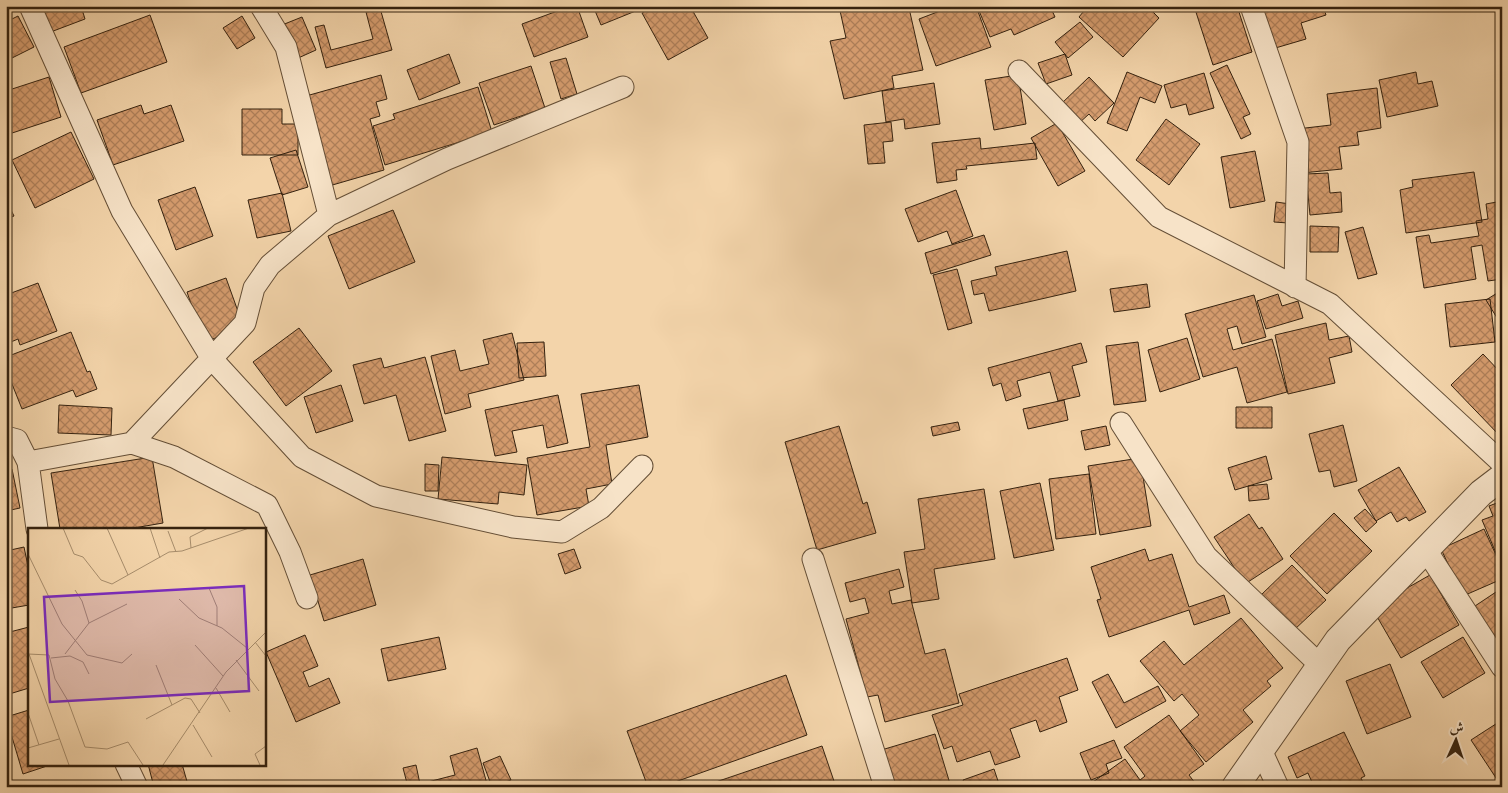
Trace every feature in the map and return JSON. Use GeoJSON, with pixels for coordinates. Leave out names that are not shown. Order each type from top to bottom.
{"type":"FeatureCollection","features":[{"type":"Feature","properties":{"kind":"street"},"geometry":{"type":"LineString","coordinates":[[30,6],[122,211],[212,359],[302,458],[376,496],[513,528],[562,532],[601,508],[642,466]]}},
{"type":"Feature","properties":{"kind":"street"},"geometry":{"type":"LineString","coordinates":[[261,6],[286,47],[328,215]]}},
{"type":"Feature","properties":{"kind":"street"},"geometry":{"type":"LineString","coordinates":[[1251,6],[1298,142],[1295,287]]}},
{"type":"Feature","properties":{"kind":"street"},"geometry":{"type":"LineString","coordinates":[[1019,71],[1159,217],[1330,304],[1502,464]]}},
{"type":"Feature","properties":{"kind":"street"},"geometry":{"type":"LineString","coordinates":[[132,442],[245,323],[254,288],[270,265],[328,215],[447,159],[623,87]]}},
{"type":"Feature","properties":{"kind":"street"},"geometry":{"type":"LineString","coordinates":[[1121,424],[1206,556],[1320,665]]}},
{"type":"Feature","properties":{"kind":"street"},"geometry":{"type":"LineString","coordinates":[[6,436],[17,440],[28,462],[37,528]]}},
{"type":"Feature","properties":{"kind":"street"},"geometry":{"type":"LineString","coordinates":[[28,462],[132,442],[174,458],[267,505],[290,552],[307,598]]}},
{"type":"Feature","properties":{"kind":"street"},"geometry":{"type":"LineString","coordinates":[[1235,787],[1338,640],[1481,493],[1502,477]]}},
{"type":"Feature","properties":{"kind":"street"},"geometry":{"type":"LineString","coordinates":[[1426,550],[1502,667]]}},
{"type":"Feature","properties":{"kind":"street"},"geometry":{"type":"LineString","coordinates":[[814,559],[885,787]]}},
{"type":"Feature","properties":{"kind":"street"},"geometry":{"type":"LineString","coordinates":[[1260,750],[1278,787]]}},
{"type":"Feature","properties":{"kind":"street"},"geometry":{"type":"LineString","coordinates":[[127,766],[137,787]]}},
{"type":"Feature","properties":{"kind":"building"},"geometry":{"type":"Polygon","coordinates":[[[38,6],[81,6],[85,19],[48,33],[38,6]]]}},
{"type":"Feature","properties":{"kind":"building"},"geometry":{"type":"Polygon","coordinates":[[[571,6],[577,6],[588,37],[534,57],[522,24],[571,6]]]}},
{"type":"Feature","properties":{"kind":"building"},"geometry":{"type":"Polygon","coordinates":[[[593,6],[648,6],[601,25],[593,6]]]}},
{"type":"Feature","properties":{"kind":"building"},"geometry":{"type":"Polygon","coordinates":[[[654,6],[690,6],[708,38],[668,60],[642,13],[654,6]]]}},
{"type":"Feature","properties":{"kind":"building"},"geometry":{"type":"Polygon","coordinates":[[[839,6],[918,6],[909,8],[923,70],[892,76],[894,88],[844,99],[830,41],[846,38],[839,6]]]}},
{"type":"Feature","properties":{"kind":"building"},"geometry":{"type":"Polygon","coordinates":[[[953,6],[976,6],[991,47],[936,66],[919,19],[953,6]]]}},
{"type":"Feature","properties":{"kind":"building"},"geometry":{"type":"Polygon","coordinates":[[[977,6],[1050,6],[1055,17],[1014,35],[1011,29],[990,37],[977,6]]]}},
{"type":"Feature","properties":{"kind":"building"},"geometry":{"type":"Polygon","coordinates":[[[1088,6],[1147,6],[1159,18],[1123,57],[1079,17],[1088,6]]]}},
{"type":"Feature","properties":{"kind":"building"},"geometry":{"type":"Polygon","coordinates":[[[1194,6],[1237,6],[1252,52],[1213,65],[1194,6]]]}},
{"type":"Feature","properties":{"kind":"building"},"geometry":{"type":"Polygon","coordinates":[[[1258,6],[1323,6],[1326,15],[1301,23],[1306,39],[1272,49],[1258,6]]]}},
{"type":"Feature","properties":{"kind":"building"},"geometry":{"type":"Polygon","coordinates":[[[380,8],[392,50],[326,68],[315,27],[324,25],[331,50],[373,39],[366,12],[380,8]]]}},
{"type":"Feature","properties":{"kind":"building"},"geometry":{"type":"Polygon","coordinates":[[[150,15],[167,62],[81,93],[64,47],[150,15]]]}},
{"type":"Feature","properties":{"kind":"building"},"geometry":{"type":"Polygon","coordinates":[[[18,16],[34,47],[6,61],[6,22],[18,16]]]}},
{"type":"Feature","properties":{"kind":"building"},"geometry":{"type":"Polygon","coordinates":[[[242,16],[255,38],[237,49],[223,28],[242,16]]]}},
{"type":"Feature","properties":{"kind":"building"},"geometry":{"type":"Polygon","coordinates":[[[302,17],[316,50],[296,59],[282,25],[302,17]]]}},
{"type":"Feature","properties":{"kind":"building"},"geometry":{"type":"Polygon","coordinates":[[[1080,22],[1093,37],[1068,58],[1055,42],[1080,22]]]}},
{"type":"Feature","properties":{"kind":"building"},"geometry":{"type":"Polygon","coordinates":[[[449,54],[460,83],[419,100],[407,70],[449,54]]]}},
{"type":"Feature","properties":{"kind":"building"},"geometry":{"type":"Polygon","coordinates":[[[1065,54],[1072,75],[1046,84],[1038,63],[1065,54]]]}},
{"type":"Feature","properties":{"kind":"building"},"geometry":{"type":"Polygon","coordinates":[[[566,58],[577,94],[561,99],[550,62],[566,58]]]}},
{"type":"Feature","properties":{"kind":"building"},"geometry":{"type":"Polygon","coordinates":[[[1227,65],[1250,114],[1243,117],[1251,134],[1241,139],[1210,73],[1227,65]]]}},
{"type":"Feature","properties":{"kind":"building"},"geometry":{"type":"Polygon","coordinates":[[[531,66],[545,108],[494,125],[479,83],[531,66]]]}},
{"type":"Feature","properties":{"kind":"building"},"geometry":{"type":"Polygon","coordinates":[[[1127,72],[1162,86],[1155,103],[1140,97],[1127,131],[1107,123],[1127,72]]]}},
{"type":"Feature","properties":{"kind":"building"},"geometry":{"type":"Polygon","coordinates":[[[1416,72],[1418,84],[1432,81],[1438,106],[1387,117],[1379,80],[1416,72]]]}},
{"type":"Feature","properties":{"kind":"building"},"geometry":{"type":"Polygon","coordinates":[[[1204,73],[1214,108],[1189,115],[1186,104],[1171,108],[1164,85],[1204,73]]]}},
{"type":"Feature","properties":{"kind":"building"},"geometry":{"type":"Polygon","coordinates":[[[381,75],[387,99],[376,102],[380,116],[370,119],[384,170],[329,186],[306,96],[381,75]]]}},
{"type":"Feature","properties":{"kind":"building"},"geometry":{"type":"Polygon","coordinates":[[[1018,75],[1026,124],[994,130],[985,80],[1018,75]]]}},
{"type":"Feature","properties":{"kind":"building"},"geometry":{"type":"Polygon","coordinates":[[[49,77],[61,117],[6,135],[6,91],[49,77]]]}},
{"type":"Feature","properties":{"kind":"building"},"geometry":{"type":"Polygon","coordinates":[[[1089,77],[1114,103],[1095,121],[1089,114],[1078,124],[1060,105],[1089,77]]]}},
{"type":"Feature","properties":{"kind":"building"},"geometry":{"type":"Polygon","coordinates":[[[934,83],[940,124],[905,129],[904,119],[886,122],[882,91],[934,83]]]}},
{"type":"Feature","properties":{"kind":"building"},"geometry":{"type":"Polygon","coordinates":[[[478,87],[492,132],[385,165],[373,126],[395,119],[393,114],[478,87]]]}},
{"type":"Feature","properties":{"kind":"building"},"geometry":{"type":"Polygon","coordinates":[[[1377,88],[1381,128],[1357,132],[1359,145],[1339,147],[1342,169],[1302,173],[1297,129],[1331,125],[1327,94],[1377,88]]]}},
{"type":"Feature","properties":{"kind":"building"},"geometry":{"type":"Polygon","coordinates":[[[141,105],[144,114],[171,105],[184,141],[113,165],[97,120],[141,105]]]}},
{"type":"Feature","properties":{"kind":"building"},"geometry":{"type":"Polygon","coordinates":[[[242,109],[282,109],[282,124],[298,124],[298,155],[242,155],[242,109]]]}},
{"type":"Feature","properties":{"kind":"building"},"geometry":{"type":"Polygon","coordinates":[[[1166,119],[1200,144],[1169,185],[1136,160],[1166,119]]]}},
{"type":"Feature","properties":{"kind":"building"},"geometry":{"type":"Polygon","coordinates":[[[891,122],[893,141],[883,142],[885,163],[868,164],[864,125],[891,122]]]}},
{"type":"Feature","properties":{"kind":"building"},"geometry":{"type":"Polygon","coordinates":[[[1057,123],[1085,171],[1058,186],[1031,138],[1057,123]]]}},
{"type":"Feature","properties":{"kind":"building"},"geometry":{"type":"Polygon","coordinates":[[[71,132],[94,179],[35,208],[12,160],[71,132]]]}},
{"type":"Feature","properties":{"kind":"building"},"geometry":{"type":"Polygon","coordinates":[[[980,138],[981,149],[1035,143],[1037,159],[966,166],[967,169],[956,170],[957,180],[937,183],[932,143],[980,138]]]}},
{"type":"Feature","properties":{"kind":"building"},"geometry":{"type":"Polygon","coordinates":[[[296,150],[308,187],[282,195],[270,158],[296,150]]]}},
{"type":"Feature","properties":{"kind":"building"},"geometry":{"type":"Polygon","coordinates":[[[1255,151],[1265,201],[1230,208],[1221,157],[1255,151]]]}},
{"type":"Feature","properties":{"kind":"building"},"geometry":{"type":"Polygon","coordinates":[[[1474,172],[1482,222],[1406,233],[1400,190],[1413,187],[1412,180],[1474,172]]]}},
{"type":"Feature","properties":{"kind":"building"},"geometry":{"type":"Polygon","coordinates":[[[1328,173],[1330,193],[1341,192],[1342,212],[1310,215],[1306,174],[1328,173]]]}},
{"type":"Feature","properties":{"kind":"building"},"geometry":{"type":"Polygon","coordinates":[[[195,187],[213,236],[176,250],[158,200],[195,187]]]}},
{"type":"Feature","properties":{"kind":"building"},"geometry":{"type":"Polygon","coordinates":[[[956,190],[973,236],[952,244],[947,231],[918,242],[905,209],[956,190]]]}},
{"type":"Feature","properties":{"kind":"building"},"geometry":{"type":"Polygon","coordinates":[[[282,193],[291,231],[257,238],[248,200],[282,193]]]}},
{"type":"Feature","properties":{"kind":"building"},"geometry":{"type":"Polygon","coordinates":[[[6,200],[14,216],[6,219],[6,200]]]}},
{"type":"Feature","properties":{"kind":"building"},"geometry":{"type":"Polygon","coordinates":[[[1502,201],[1502,279],[1488,281],[1482,245],[1471,247],[1476,279],[1424,288],[1416,237],[1429,235],[1431,243],[1479,236],[1476,221],[1488,219],[1486,204],[1502,201]]]}},
{"type":"Feature","properties":{"kind":"building"},"geometry":{"type":"Polygon","coordinates":[[[1276,202],[1290,204],[1288,223],[1274,222],[1276,202]]]}},
{"type":"Feature","properties":{"kind":"building"},"geometry":{"type":"Polygon","coordinates":[[[393,210],[415,262],[349,289],[328,236],[393,210]]]}},
{"type":"Feature","properties":{"kind":"building"},"geometry":{"type":"Polygon","coordinates":[[[1310,226],[1339,227],[1338,252],[1310,252],[1310,226]]]}},
{"type":"Feature","properties":{"kind":"building"},"geometry":{"type":"Polygon","coordinates":[[[1363,227],[1377,274],[1358,279],[1345,232],[1363,227]]]}},
{"type":"Feature","properties":{"kind":"building"},"geometry":{"type":"Polygon","coordinates":[[[984,235],[991,255],[931,274],[925,253],[984,235]]]}},
{"type":"Feature","properties":{"kind":"building"},"geometry":{"type":"Polygon","coordinates":[[[1067,251],[1076,291],[989,311],[984,293],[974,295],[971,281],[997,275],[995,267],[1067,251]]]}},
{"type":"Feature","properties":{"kind":"building"},"geometry":{"type":"Polygon","coordinates":[[[957,269],[972,323],[948,330],[933,275],[957,269]]]}},
{"type":"Feature","properties":{"kind":"building"},"geometry":{"type":"Polygon","coordinates":[[[226,278],[244,328],[204,342],[187,292],[226,278]]]}},
{"type":"Feature","properties":{"kind":"building"},"geometry":{"type":"Polygon","coordinates":[[[38,283],[57,331],[20,345],[18,339],[6,344],[6,295],[38,283]]]}},
{"type":"Feature","properties":{"kind":"building"},"geometry":{"type":"Polygon","coordinates":[[[1147,284],[1150,307],[1114,312],[1110,289],[1147,284]]]}},
{"type":"Feature","properties":{"kind":"building"},"geometry":{"type":"Polygon","coordinates":[[[1502,290],[1502,326],[1486,300],[1502,290]]]}},
{"type":"Feature","properties":{"kind":"building"},"geometry":{"type":"Polygon","coordinates":[[[1278,294],[1282,306],[1298,301],[1303,318],[1266,329],[1257,301],[1278,294]]]}},
{"type":"Feature","properties":{"kind":"building"},"geometry":{"type":"Polygon","coordinates":[[[1254,295],[1266,337],[1242,344],[1237,326],[1227,329],[1233,350],[1272,339],[1287,392],[1247,403],[1237,367],[1203,377],[1185,314],[1254,295]]]}},
{"type":"Feature","properties":{"kind":"building"},"geometry":{"type":"Polygon","coordinates":[[[1490,299],[1495,342],[1450,347],[1445,304],[1490,299]]]}},
{"type":"Feature","properties":{"kind":"building"},"geometry":{"type":"Polygon","coordinates":[[[1326,323],[1329,340],[1349,336],[1352,352],[1329,358],[1335,383],[1288,394],[1275,335],[1326,323]]]}},
{"type":"Feature","properties":{"kind":"building"},"geometry":{"type":"Polygon","coordinates":[[[299,328],[332,371],[286,406],[253,362],[299,328]]]}},
{"type":"Feature","properties":{"kind":"building"},"geometry":{"type":"Polygon","coordinates":[[[71,332],[87,372],[90,371],[97,389],[76,397],[73,390],[22,409],[6,369],[6,357],[71,332]]]}},
{"type":"Feature","properties":{"kind":"building"},"geometry":{"type":"Polygon","coordinates":[[[512,333],[524,380],[468,394],[471,407],[445,414],[431,356],[455,350],[460,371],[489,364],[483,340],[512,333]]]}},
{"type":"Feature","properties":{"kind":"building"},"geometry":{"type":"Polygon","coordinates":[[[1187,338],[1200,379],[1160,392],[1148,350],[1187,338]]]}},
{"type":"Feature","properties":{"kind":"building"},"geometry":{"type":"Polygon","coordinates":[[[544,342],[546,376],[519,378],[517,343],[544,342]]]}},
{"type":"Feature","properties":{"kind":"building"},"geometry":{"type":"Polygon","coordinates":[[[1138,342],[1146,401],[1114,405],[1106,346],[1138,342]]]}},
{"type":"Feature","properties":{"kind":"building"},"geometry":{"type":"Polygon","coordinates":[[[1081,343],[1087,362],[1072,366],[1080,396],[1058,401],[1050,372],[1017,381],[1021,396],[1006,401],[1001,383],[993,386],[988,368],[1081,343]]]}},
{"type":"Feature","properties":{"kind":"building"},"geometry":{"type":"Polygon","coordinates":[[[1483,354],[1502,374],[1501,437],[1451,385],[1483,354]]]}},
{"type":"Feature","properties":{"kind":"building"},"geometry":{"type":"Polygon","coordinates":[[[425,357],[446,431],[409,441],[396,395],[364,404],[353,365],[381,358],[384,368],[425,357]]]}},
{"type":"Feature","properties":{"kind":"building"},"geometry":{"type":"Polygon","coordinates":[[[341,385],[353,421],[316,433],[304,397],[341,385]]]}},
{"type":"Feature","properties":{"kind":"building"},"geometry":{"type":"Polygon","coordinates":[[[639,385],[648,437],[606,445],[612,484],[586,489],[589,506],[537,515],[527,458],[590,447],[581,394],[639,385]]]}},
{"type":"Feature","properties":{"kind":"building"},"geometry":{"type":"Polygon","coordinates":[[[558,395],[568,443],[547,448],[543,425],[512,431],[517,452],[495,456],[485,410],[558,395]]]}},
{"type":"Feature","properties":{"kind":"building"},"geometry":{"type":"Polygon","coordinates":[[[1064,400],[1068,420],[1028,429],[1023,409],[1064,400]]]}},
{"type":"Feature","properties":{"kind":"building"},"geometry":{"type":"Polygon","coordinates":[[[59,405],[112,408],[111,435],[58,433],[59,405]]]}},
{"type":"Feature","properties":{"kind":"building"},"geometry":{"type":"Polygon","coordinates":[[[1236,407],[1272,407],[1272,428],[1236,428],[1236,407]]]}},
{"type":"Feature","properties":{"kind":"building"},"geometry":{"type":"Polygon","coordinates":[[[958,422],[960,430],[933,436],[931,427],[958,422]]]}},
{"type":"Feature","properties":{"kind":"building"},"geometry":{"type":"Polygon","coordinates":[[[1343,425],[1357,481],[1334,487],[1330,470],[1319,472],[1309,434],[1343,425]]]}},
{"type":"Feature","properties":{"kind":"building"},"geometry":{"type":"Polygon","coordinates":[[[839,426],[863,504],[867,502],[876,533],[817,550],[785,442],[839,426]]]}},
{"type":"Feature","properties":{"kind":"building"},"geometry":{"type":"Polygon","coordinates":[[[1106,426],[1110,445],[1085,450],[1081,431],[1106,426]]]}},
{"type":"Feature","properties":{"kind":"building"},"geometry":{"type":"Polygon","coordinates":[[[1266,456],[1272,479],[1235,490],[1228,468],[1266,456]]]}},
{"type":"Feature","properties":{"kind":"building"},"geometry":{"type":"Polygon","coordinates":[[[152,457],[163,523],[134,528],[60,528],[51,473],[152,457]]]}},
{"type":"Feature","properties":{"kind":"building"},"geometry":{"type":"Polygon","coordinates":[[[442,457],[527,465],[524,495],[499,492],[498,504],[438,499],[442,457]]]}},
{"type":"Feature","properties":{"kind":"building"},"geometry":{"type":"Polygon","coordinates":[[[1140,458],[1151,526],[1100,535],[1088,466],[1140,458]]]}},
{"type":"Feature","properties":{"kind":"building"},"geometry":{"type":"Polygon","coordinates":[[[425,464],[439,465],[438,491],[425,491],[425,464]]]}},
{"type":"Feature","properties":{"kind":"building"},"geometry":{"type":"Polygon","coordinates":[[[1399,467],[1426,512],[1409,521],[1406,517],[1397,522],[1391,512],[1376,521],[1358,490],[1399,467]]]}},
{"type":"Feature","properties":{"kind":"building"},"geometry":{"type":"Polygon","coordinates":[[[12,469],[20,508],[6,511],[6,470],[12,469]]]}},
{"type":"Feature","properties":{"kind":"building"},"geometry":{"type":"Polygon","coordinates":[[[1089,474],[1096,534],[1056,539],[1049,479],[1089,474]]]}},
{"type":"Feature","properties":{"kind":"building"},"geometry":{"type":"Polygon","coordinates":[[[1040,483],[1054,550],[1014,558],[1000,491],[1040,483]]]}},
{"type":"Feature","properties":{"kind":"building"},"geometry":{"type":"Polygon","coordinates":[[[1267,484],[1269,499],[1249,501],[1248,486],[1267,484]]]}},
{"type":"Feature","properties":{"kind":"building"},"geometry":{"type":"Polygon","coordinates":[[[984,489],[995,559],[934,569],[939,599],[912,603],[904,552],[925,549],[918,499],[984,489]]]}},
{"type":"Feature","properties":{"kind":"building"},"geometry":{"type":"Polygon","coordinates":[[[1502,501],[1501,565],[1482,520],[1493,516],[1489,506],[1502,501]]]}},
{"type":"Feature","properties":{"kind":"building"},"geometry":{"type":"Polygon","coordinates":[[[1365,509],[1377,522],[1366,532],[1354,518],[1365,509]]]}},
{"type":"Feature","properties":{"kind":"building"},"geometry":{"type":"Polygon","coordinates":[[[1334,513],[1372,551],[1327,594],[1290,556],[1334,513]]]}},
{"type":"Feature","properties":{"kind":"building"},"geometry":{"type":"Polygon","coordinates":[[[1249,514],[1259,529],[1262,527],[1283,559],[1245,584],[1214,537],[1249,514]]]}},
{"type":"Feature","properties":{"kind":"building"},"geometry":{"type":"Polygon","coordinates":[[[1484,529],[1502,568],[1502,579],[1463,596],[1441,549],[1484,529]]]}},
{"type":"Feature","properties":{"kind":"building"},"geometry":{"type":"Polygon","coordinates":[[[24,547],[28,566],[28,605],[6,609],[6,551],[24,547]]]}},
{"type":"Feature","properties":{"kind":"building"},"geometry":{"type":"Polygon","coordinates":[[[574,549],[581,568],[565,574],[558,554],[574,549]]]}},
{"type":"Feature","properties":{"kind":"building"},"geometry":{"type":"Polygon","coordinates":[[[1145,549],[1149,561],[1172,554],[1189,607],[1224,595],[1230,613],[1194,625],[1189,610],[1109,637],[1097,600],[1101,599],[1091,567],[1145,549]]]}},
{"type":"Feature","properties":{"kind":"building"},"geometry":{"type":"Polygon","coordinates":[[[363,559],[376,605],[324,621],[310,575],[363,559]]]}},
{"type":"Feature","properties":{"kind":"building"},"geometry":{"type":"Polygon","coordinates":[[[1292,565],[1326,600],[1294,630],[1261,595],[1292,565]]]}},
{"type":"Feature","properties":{"kind":"building"},"geometry":{"type":"Polygon","coordinates":[[[899,569],[904,587],[889,591],[892,604],[911,600],[925,654],[945,649],[959,703],[885,722],[878,695],[867,697],[846,619],[869,613],[865,598],[850,602],[845,583],[899,569]]]}},
{"type":"Feature","properties":{"kind":"building"},"geometry":{"type":"Polygon","coordinates":[[[1430,575],[1459,625],[1401,658],[1372,608],[1430,575]]]}},
{"type":"Feature","properties":{"kind":"building"},"geometry":{"type":"Polygon","coordinates":[[[1502,588],[1502,650],[1472,608],[1502,588]]]}},
{"type":"Feature","properties":{"kind":"building"},"geometry":{"type":"Polygon","coordinates":[[[1241,618],[1283,668],[1267,681],[1271,686],[1243,710],[1253,722],[1206,762],[1180,731],[1199,715],[1182,694],[1174,701],[1140,661],[1164,641],[1184,665],[1241,618]]]}},
{"type":"Feature","properties":{"kind":"building"},"geometry":{"type":"Polygon","coordinates":[[[28,627],[28,688],[6,695],[6,633],[28,627]]]}},
{"type":"Feature","properties":{"kind":"building"},"geometry":{"type":"Polygon","coordinates":[[[305,635],[318,666],[303,672],[309,687],[329,678],[340,703],[296,722],[266,652],[305,635]]]}},
{"type":"Feature","properties":{"kind":"building"},"geometry":{"type":"Polygon","coordinates":[[[439,637],[446,669],[388,681],[381,649],[439,637]]]}},
{"type":"Feature","properties":{"kind":"building"},"geometry":{"type":"Polygon","coordinates":[[[1463,637],[1485,673],[1443,698],[1421,662],[1463,637]]]}},
{"type":"Feature","properties":{"kind":"building"},"geometry":{"type":"Polygon","coordinates":[[[1067,658],[1078,690],[1059,697],[1067,722],[1040,732],[1036,720],[1010,729],[1020,757],[995,765],[990,751],[957,762],[952,746],[944,749],[932,715],[963,705],[959,694],[1067,658]]]}},
{"type":"Feature","properties":{"kind":"building"},"geometry":{"type":"Polygon","coordinates":[[[1390,664],[1411,717],[1367,734],[1346,681],[1390,664]]]}},
{"type":"Feature","properties":{"kind":"building"},"geometry":{"type":"Polygon","coordinates":[[[1108,674],[1124,703],[1158,686],[1166,701],[1116,728],[1092,682],[1108,674]]]}},
{"type":"Feature","properties":{"kind":"building"},"geometry":{"type":"Polygon","coordinates":[[[786,675],[807,735],[661,787],[648,787],[627,731],[786,675]]]}},
{"type":"Feature","properties":{"kind":"building"},"geometry":{"type":"Polygon","coordinates":[[[28,710],[28,766],[47,766],[23,774],[6,717],[28,710]]]}},
{"type":"Feature","properties":{"kind":"building"},"geometry":{"type":"Polygon","coordinates":[[[1169,715],[1204,764],[1189,775],[1198,787],[1086,787],[1125,759],[1140,780],[1145,776],[1124,747],[1169,715]]]}},
{"type":"Feature","properties":{"kind":"building"},"geometry":{"type":"Polygon","coordinates":[[[1502,720],[1502,778],[1498,781],[1471,740],[1502,720]]]}},
{"type":"Feature","properties":{"kind":"building"},"geometry":{"type":"Polygon","coordinates":[[[1344,732],[1365,776],[1361,778],[1365,787],[1314,787],[1308,773],[1297,778],[1288,757],[1344,732]]]}},
{"type":"Feature","properties":{"kind":"building"},"geometry":{"type":"Polygon","coordinates":[[[935,734],[951,787],[889,787],[878,751],[935,734]]]}},
{"type":"Feature","properties":{"kind":"building"},"geometry":{"type":"Polygon","coordinates":[[[1114,740],[1122,758],[1106,764],[1109,773],[1091,780],[1080,753],[1114,740]]]}},
{"type":"Feature","properties":{"kind":"building"},"geometry":{"type":"Polygon","coordinates":[[[822,746],[836,787],[701,787],[822,746]]]}},
{"type":"Feature","properties":{"kind":"building"},"geometry":{"type":"Polygon","coordinates":[[[477,748],[487,784],[477,787],[408,787],[403,768],[416,765],[420,784],[455,775],[450,756],[477,748]]]}},
{"type":"Feature","properties":{"kind":"building"},"geometry":{"type":"Polygon","coordinates":[[[500,756],[511,780],[492,787],[483,763],[500,756]]]}},
{"type":"Feature","properties":{"kind":"building"},"geometry":{"type":"Polygon","coordinates":[[[149,766],[183,766],[188,785],[154,787],[149,766]]]}},
{"type":"Feature","properties":{"kind":"building"},"geometry":{"type":"Polygon","coordinates":[[[994,769],[1000,787],[966,787],[963,780],[994,769]]]}},
{"type":"Feature","properties":{"kind":"building"},"geometry":{"type":"Polygon","coordinates":[[[1502,779],[1502,787],[1496,787],[1494,783],[1502,779]]]}}]}
